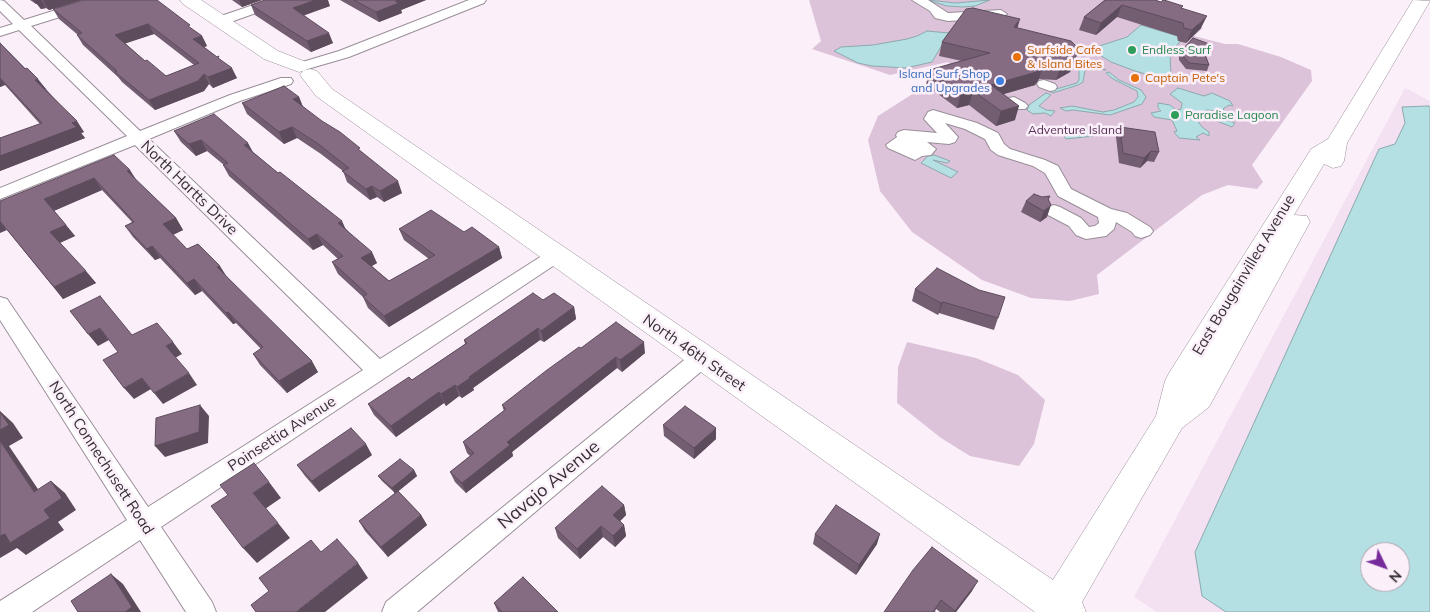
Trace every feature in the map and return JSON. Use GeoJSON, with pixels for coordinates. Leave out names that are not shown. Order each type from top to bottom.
{"type":"FeatureCollection","features":[{"type":"Feature","properties":{"kind":"street"},"geometry":{"type":"LineString","coordinates":[[0,32],[101,0]]}},
{"type":"Feature","properties":{"kind":"street","name":"North 46th Street"},"geometry":{"type":"LineString","coordinates":[[189,0],[271,55],[271,60],[278,65],[299,76],[1060,610]]}},
{"type":"Feature","properties":{"kind":"street"},"geometry":{"type":"LineString","coordinates":[[220,21],[280,0]]}},
{"type":"Feature","properties":{"kind":"street"},"geometry":{"type":"LineString","coordinates":[[0,194],[235,98],[299,76],[344,54],[480,0]]}},
{"type":"Feature","properties":{"kind":"street"},"geometry":{"type":"LineString","coordinates":[[918,0],[934,8],[940,15],[948,17],[1001,14]]}},
{"type":"Feature","properties":{"kind":"street","name":"East Bougainvillea Avenue"},"geometry":{"type":"LineString","coordinates":[[1060,610],[1171,419],[1198,398],[1334,159],[1336,143],[1422,0]]}},
{"type":"Feature","properties":{"kind":"street","name":"North Hartts Drive"},"geometry":{"type":"LineString","coordinates":[[0,4],[378,371]]}},
{"type":"Feature","properties":{"kind":"street"},"geometry":{"type":"LineString","coordinates":[[915,155],[894,145],[900,141],[925,152],[928,149],[904,135],[949,139],[932,119],[933,115],[971,126],[992,136],[997,147],[1004,152],[1047,166],[1056,174],[1064,192],[1108,225]]}},
{"type":"Feature","properties":{"kind":"street"},"geometry":{"type":"LineString","coordinates":[[1048,206],[1045,199],[1108,225]]}},
{"type":"Feature","properties":{"kind":"street"},"geometry":{"type":"LineString","coordinates":[[1108,225],[1121,217],[1144,230],[1141,232]]}},
{"type":"Feature","properties":{"kind":"street","name":"Poinsettia Avenue"},"geometry":{"type":"LineString","coordinates":[[8,612],[555,256]]}},
{"type":"Feature","properties":{"kind":"street","name":"North Connechusett Road"},"geometry":{"type":"LineString","coordinates":[[0,304],[202,612]]}},
{"type":"Feature","properties":{"kind":"street","name":"Navajo Avenue"},"geometry":{"type":"LineString","coordinates":[[396,612],[702,358]]}},
{"type":"Feature","properties":{"kind":"shaded area"},"geometry":{"type":"Polygon","coordinates":[[[1405,88],[1430,101],[1430,612],[1157,612],[1134,597],[1405,88]]]}},
{"type":"Feature","properties":{"kind":"green space","name":"Adventure Island"},"geometry":{"type":"Polygon","coordinates":[[[809,0],[1111,0],[1203,28],[1194,36],[1225,44],[1238,44],[1281,57],[1311,70],[1312,81],[1252,165],[1263,182],[1257,189],[1228,185],[1202,195],[1097,275],[1099,294],[1070,301],[1031,298],[982,280],[912,232],[880,191],[868,140],[878,116],[914,93],[957,75],[948,62],[890,75],[812,49],[821,41],[809,0]]]}},
{"type":"Feature","properties":{"kind":"green space"},"geometry":{"type":"Polygon","coordinates":[[[907,342],[976,358],[1018,375],[1045,400],[1034,444],[1019,466],[970,456],[941,438],[897,403],[898,367],[907,342]]]}},
{"type":"Feature","properties":{"kind":"water"},"geometry":{"type":"Polygon","coordinates":[[[927,0],[956,3],[990,0],[975,6],[963,7],[947,6],[927,0]]]}},
{"type":"Feature","properties":{"kind":"water","name":"Endless Surf"},"geometry":{"type":"Polygon","coordinates":[[[1141,25],[1184,38],[1170,52],[1171,77],[1149,75],[1135,71],[1111,62],[1090,49],[1127,37],[1141,25]]]}},
{"type":"Feature","properties":{"kind":"water"},"geometry":{"type":"Polygon","coordinates":[[[927,31],[949,33],[932,62],[906,68],[872,66],[858,63],[834,51],[841,47],[873,45],[907,39],[927,31]]]}},
{"type":"Feature","properties":{"kind":"water"},"geometry":{"type":"Polygon","coordinates":[[[1084,58],[1106,70],[1091,68],[1085,70],[1083,82],[1078,85],[1053,93],[1049,91],[1077,83],[1079,80],[1079,69],[1084,63],[1081,59],[1084,58]]]}},
{"type":"Feature","properties":{"kind":"water"},"geometry":{"type":"Polygon","coordinates":[[[1109,72],[1119,80],[1141,90],[1146,97],[1142,104],[1110,115],[1073,110],[1066,111],[1060,108],[1072,106],[1103,112],[1134,102],[1138,97],[1137,91],[1113,79],[1106,73],[1109,72]]]}},
{"type":"Feature","properties":{"kind":"water","name":"Paradise Lagoon"},"geometry":{"type":"Polygon","coordinates":[[[1178,88],[1204,96],[1212,93],[1230,101],[1233,106],[1229,105],[1223,109],[1226,112],[1207,110],[1203,112],[1235,123],[1232,127],[1199,114],[1195,117],[1202,127],[1209,132],[1209,136],[1203,133],[1196,137],[1200,140],[1179,138],[1174,132],[1177,131],[1172,120],[1154,117],[1151,113],[1161,111],[1158,108],[1158,103],[1170,105],[1176,110],[1181,109],[1182,103],[1170,94],[1178,88]]]}},
{"type":"Feature","properties":{"kind":"water"},"geometry":{"type":"Polygon","coordinates":[[[1046,93],[1051,95],[1039,106],[1046,110],[1055,111],[1051,116],[1045,113],[1033,114],[1027,110],[1029,105],[1046,93]]]}},
{"type":"Feature","properties":{"kind":"water"},"geometry":{"type":"Polygon","coordinates":[[[1402,107],[1430,107],[1430,612],[1226,612],[1202,596],[1195,552],[1379,149],[1395,144],[1405,123],[1402,107]]]}},
{"type":"Feature","properties":{"kind":"water"},"geometry":{"type":"Polygon","coordinates":[[[1088,129],[1094,136],[1066,139],[1060,131],[1088,129]]]}},
{"type":"Feature","properties":{"kind":"water"},"geometry":{"type":"Polygon","coordinates":[[[934,155],[950,161],[947,163],[933,160],[958,172],[951,178],[921,163],[928,156],[934,155]]]}},
{"type":"Feature","properties":{"kind":"building"},"geometry":{"type":"Polygon","coordinates":[[[84,0],[157,0],[202,36],[193,39],[217,57],[219,56],[218,58],[232,68],[208,77],[204,74],[198,81],[149,100],[115,72],[117,71],[77,35],[82,33],[53,9],[84,0]],[[148,24],[115,35],[166,76],[199,63],[148,24]]]}},
{"type":"Feature","properties":{"kind":"building"},"geometry":{"type":"Polygon","coordinates":[[[265,0],[315,0],[293,8],[329,33],[307,41],[251,5],[265,0]]]}},
{"type":"Feature","properties":{"kind":"building"},"geometry":{"type":"Polygon","coordinates":[[[354,0],[399,0],[395,1],[399,3],[376,12],[354,0]]]}},
{"type":"Feature","properties":{"kind":"building"},"geometry":{"type":"Polygon","coordinates":[[[1105,0],[1155,0],[1161,2],[1164,0],[1183,6],[1181,8],[1207,16],[1192,30],[1184,28],[1183,23],[1122,5],[1101,23],[1084,17],[1105,0]]]}},
{"type":"Feature","properties":{"kind":"building"},"geometry":{"type":"Polygon","coordinates":[[[973,8],[1020,19],[1014,27],[1071,41],[1078,52],[1075,58],[1061,66],[1043,65],[1040,71],[991,85],[1019,106],[1001,111],[973,91],[961,94],[929,70],[990,53],[942,42],[966,9],[973,8]]]}},
{"type":"Feature","properties":{"kind":"building"},"geometry":{"type":"Polygon","coordinates":[[[1193,38],[1212,45],[1204,52],[1209,65],[1189,63],[1182,55],[1182,50],[1193,38]]]}},
{"type":"Feature","properties":{"kind":"building"},"geometry":{"type":"Polygon","coordinates":[[[0,43],[25,69],[27,68],[38,79],[35,80],[77,121],[72,123],[77,127],[0,156],[0,138],[42,123],[0,78],[0,43]]]}},
{"type":"Feature","properties":{"kind":"building"},"geometry":{"type":"Polygon","coordinates":[[[284,86],[299,97],[293,99],[340,132],[398,181],[380,191],[372,186],[366,189],[342,171],[349,168],[317,143],[292,127],[279,132],[242,103],[284,86]]]}},
{"type":"Feature","properties":{"kind":"building"},"geometry":{"type":"Polygon","coordinates":[[[214,114],[248,143],[244,145],[342,221],[338,223],[372,252],[361,258],[389,281],[435,255],[399,229],[431,210],[464,232],[472,227],[499,247],[384,316],[363,297],[367,294],[332,262],[343,256],[317,234],[308,239],[223,165],[228,163],[201,140],[189,144],[174,131],[214,114]]]}},
{"type":"Feature","properties":{"kind":"building"},"geometry":{"type":"Polygon","coordinates":[[[1120,127],[1155,132],[1159,152],[1151,151],[1144,158],[1123,153],[1120,127]]]}},
{"type":"Feature","properties":{"kind":"building"},"geometry":{"type":"Polygon","coordinates":[[[114,155],[130,170],[127,171],[176,218],[163,224],[187,249],[198,244],[220,266],[217,267],[312,361],[279,381],[253,354],[263,347],[228,312],[226,313],[194,279],[187,283],[152,246],[147,249],[125,226],[134,222],[94,178],[44,199],[66,225],[50,232],[86,271],[54,287],[0,221],[0,201],[114,155]]]}},
{"type":"Feature","properties":{"kind":"building"},"geometry":{"type":"Polygon","coordinates":[[[1034,194],[1042,197],[1050,196],[1048,199],[1051,205],[1044,211],[1026,201],[1034,194]]]}},
{"type":"Feature","properties":{"kind":"building"},"geometry":{"type":"Polygon","coordinates":[[[937,268],[979,290],[1005,297],[998,318],[941,303],[915,289],[937,268]]]}},
{"type":"Feature","properties":{"kind":"building"},"geometry":{"type":"Polygon","coordinates":[[[533,293],[543,300],[554,293],[574,307],[541,331],[538,328],[457,387],[455,385],[441,394],[439,392],[391,426],[368,404],[409,377],[412,380],[467,343],[464,340],[533,293]]]}},
{"type":"Feature","properties":{"kind":"building"},"geometry":{"type":"Polygon","coordinates":[[[100,296],[132,335],[157,323],[173,342],[166,346],[189,373],[154,393],[142,378],[124,388],[103,360],[118,352],[100,328],[88,334],[70,311],[100,296]]]}},
{"type":"Feature","properties":{"kind":"building"},"geometry":{"type":"Polygon","coordinates":[[[616,322],[644,342],[620,360],[616,357],[507,442],[510,445],[462,483],[450,472],[474,453],[463,442],[506,409],[502,405],[547,370],[616,322]]]}},
{"type":"Feature","properties":{"kind":"building"},"geometry":{"type":"Polygon","coordinates":[[[200,405],[199,432],[155,446],[156,418],[200,405]]]}},
{"type":"Feature","properties":{"kind":"building"},"geometry":{"type":"Polygon","coordinates":[[[685,406],[716,428],[694,448],[663,425],[685,406]]]}},
{"type":"Feature","properties":{"kind":"building"},"geometry":{"type":"Polygon","coordinates":[[[0,412],[9,425],[0,430],[0,412]]]}},
{"type":"Feature","properties":{"kind":"building"},"geometry":{"type":"Polygon","coordinates":[[[351,428],[366,444],[312,481],[297,465],[351,428]]]}},
{"type":"Feature","properties":{"kind":"building"},"geometry":{"type":"Polygon","coordinates":[[[0,441],[34,492],[51,481],[62,498],[44,510],[50,518],[10,543],[5,534],[0,536],[0,441]]]}},
{"type":"Feature","properties":{"kind":"building"},"geometry":{"type":"Polygon","coordinates":[[[400,459],[414,470],[392,488],[378,476],[400,459]]]}},
{"type":"Feature","properties":{"kind":"building"},"geometry":{"type":"Polygon","coordinates":[[[254,463],[269,482],[253,493],[278,523],[243,548],[211,506],[228,495],[220,485],[254,463]]]}},
{"type":"Feature","properties":{"kind":"building"},"geometry":{"type":"Polygon","coordinates":[[[602,486],[624,505],[613,515],[624,525],[613,536],[601,526],[577,549],[555,528],[602,486]]]}},
{"type":"Feature","properties":{"kind":"building"},"geometry":{"type":"Polygon","coordinates":[[[398,491],[421,515],[381,547],[359,521],[398,491]]]}},
{"type":"Feature","properties":{"kind":"building"},"geometry":{"type":"Polygon","coordinates":[[[836,505],[880,534],[859,565],[815,534],[836,505]]]}},
{"type":"Feature","properties":{"kind":"building"},"geometry":{"type":"Polygon","coordinates":[[[337,539],[358,563],[296,612],[256,612],[251,605],[269,591],[259,578],[311,540],[321,552],[337,539]]]}},
{"type":"Feature","properties":{"kind":"building"},"geometry":{"type":"Polygon","coordinates":[[[932,547],[978,581],[955,611],[941,600],[933,612],[884,612],[913,570],[932,547]]]}},
{"type":"Feature","properties":{"kind":"building"},"geometry":{"type":"Polygon","coordinates":[[[111,574],[132,607],[125,612],[78,612],[71,601],[111,574]]]}},
{"type":"Feature","properties":{"kind":"building"},"geometry":{"type":"Polygon","coordinates":[[[523,577],[558,612],[502,612],[494,603],[523,577]]]}},
{"type":"Feature","properties":{"kind":"place","name":"Endless Surf"},"geometry":{"type":"Point","coordinates":[1132,50]}},
{"type":"Feature","properties":{"kind":"place","name":"Surfside Cafe & Island Bites"},"geometry":{"type":"Point","coordinates":[1017,57]}},
{"type":"Feature","properties":{"kind":"place","name":"Captain Pete's"},"geometry":{"type":"Point","coordinates":[1135,78]}},
{"type":"Feature","properties":{"kind":"place","name":"Island Surf Shop and Upgrades"},"geometry":{"type":"Point","coordinates":[1000,81]}},
{"type":"Feature","properties":{"kind":"place","name":"Paradise Lagoon"},"geometry":{"type":"Point","coordinates":[1175,115]}}]}
